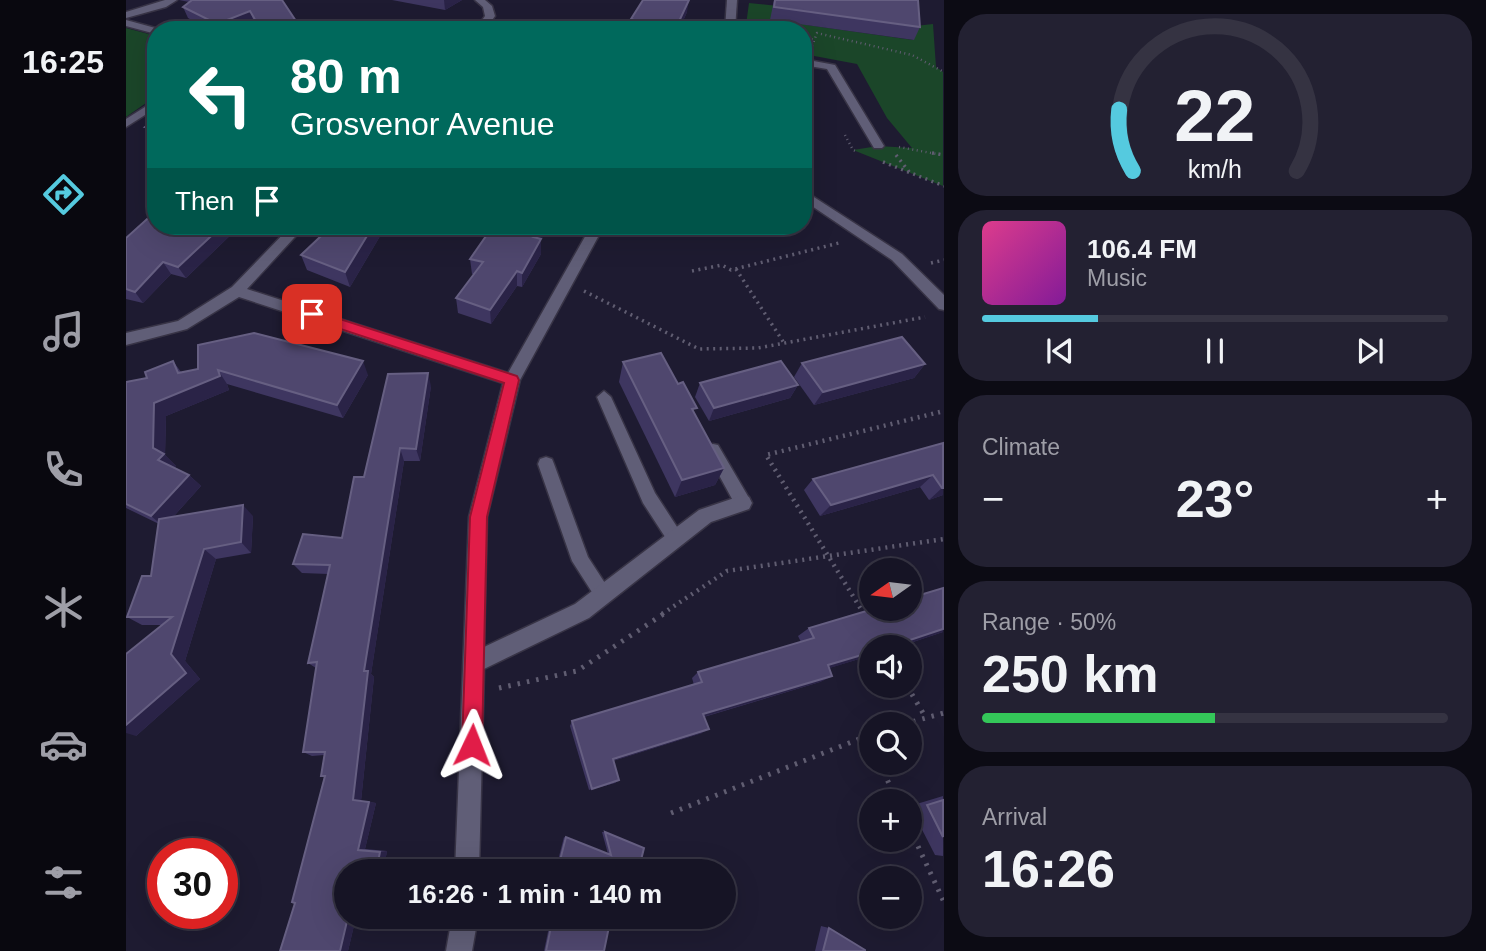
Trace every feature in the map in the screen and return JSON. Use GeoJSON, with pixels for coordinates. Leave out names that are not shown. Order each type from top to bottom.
{"type":"FeatureCollection","features":[{"type":"Feature","properties":{"kind":"street"},"geometry":{"type":"LineString","coordinates":[[480,0],[487,6],[490,16],[486,21]]}},
{"type":"Feature","properties":{"kind":"street"},"geometry":{"type":"LineString","coordinates":[[731,21],[732,0]]}},
{"type":"Feature","properties":{"kind":"street"},"geometry":{"type":"LineString","coordinates":[[126,15],[167,3]]}},
{"type":"Feature","properties":{"kind":"street"},"geometry":{"type":"LineString","coordinates":[[156,21],[155,17],[167,3]]}},
{"type":"Feature","properties":{"kind":"street"},"geometry":{"type":"LineString","coordinates":[[126,23],[147,28]]}},
{"type":"Feature","properties":{"kind":"street"},"geometry":{"type":"LineString","coordinates":[[812,64],[831,67],[878,146]]}},
{"type":"Feature","properties":{"kind":"street"},"geometry":{"type":"LineString","coordinates":[[126,124],[147,109]]}},
{"type":"Feature","properties":{"kind":"street"},"geometry":{"type":"LineString","coordinates":[[812,200],[901,258],[928,283],[943,305]]}},
{"type":"Feature","properties":{"kind":"street"},"geometry":{"type":"LineString","coordinates":[[126,339],[182,325],[237,291],[290,235]]}},
{"type":"Feature","properties":{"kind":"street"},"geometry":{"type":"LineString","coordinates":[[468,859],[476,662],[478,517],[512,380],[592,235]]}},
{"type":"Feature","properties":{"kind":"street"},"geometry":{"type":"LineString","coordinates":[[237,291],[512,380]]}},
{"type":"Feature","properties":{"kind":"street"},"geometry":{"type":"LineString","coordinates":[[476,662],[582,611],[705,516],[743,503]]}},
{"type":"Feature","properties":{"kind":"street"},"geometry":{"type":"LineString","coordinates":[[459,951],[463,929]]}},
{"type":"Feature","properties":{"kind":"lane"},"geometry":{"type":"LineString","coordinates":[[604,397],[649,498],[675,538]]}},
{"type":"Feature","properties":{"kind":"lane"},"geometry":{"type":"LineString","coordinates":[[704,433],[743,503]]}},
{"type":"Feature","properties":{"kind":"lane"},"geometry":{"type":"LineString","coordinates":[[546,464],[581,561],[603,594]]}},
{"type":"Feature","properties":{"kind":"path"},"geometry":{"type":"LineString","coordinates":[[911,173],[891,147],[943,155]]}},
{"type":"Feature","properties":{"kind":"path"},"geometry":{"type":"LineString","coordinates":[[692,271],[722,265],[731,270],[736,269],[827,248],[862,232]]}},
{"type":"Feature","properties":{"kind":"path"},"geometry":{"type":"LineString","coordinates":[[736,269],[784,343]]}},
{"type":"Feature","properties":{"kind":"path"},"geometry":{"type":"LineString","coordinates":[[565,283],[699,349],[758,348],[930,316]]}},
{"type":"Feature","properties":{"kind":"path"},"geometry":{"type":"LineString","coordinates":[[871,625],[766,455],[943,411]]}},
{"type":"Feature","properties":{"kind":"path"},"geometry":{"type":"LineString","coordinates":[[474,694],[577,671],[727,571],[943,539]]}},
{"type":"Feature","properties":{"kind":"path"},"geometry":{"type":"LineString","coordinates":[[914,698],[926,718]]}},
{"type":"Feature","properties":{"kind":"path"},"geometry":{"type":"LineString","coordinates":[[922,719],[943,713]]}},
{"type":"Feature","properties":{"kind":"path"},"geometry":{"type":"LineString","coordinates":[[670,813],[859,739]]}},
{"type":"Feature","properties":{"kind":"path"},"geometry":{"type":"LineString","coordinates":[[920,852],[943,902]]}},
{"type":"Feature","properties":{"kind":"green space"},"geometry":{"type":"Polygon","coordinates":[[[749,3],[806,9],[807,21],[747,21],[749,3]]]}},
{"type":"Feature","properties":{"kind":"green space"},"geometry":{"type":"Polygon","coordinates":[[[933,24],[936,67],[943,72],[943,186],[853,150],[878,146],[912,148],[887,118],[857,64],[812,56],[812,26],[913,40],[915,26],[933,24]]]}},
{"type":"Feature","properties":{"kind":"green space"},"geometry":{"type":"Polygon","coordinates":[[[126,28],[147,34],[147,102],[126,117],[126,28]]]}},
{"type":"Feature","properties":{"kind":"building"},"geometry":{"type":"Polygon","coordinates":[[[192,0],[282,0],[296,21],[256,21],[250,11],[225,21],[211,21],[183,7],[192,0]]]}},
{"type":"Feature","properties":{"kind":"building"},"geometry":{"type":"Polygon","coordinates":[[[643,0],[689,0],[679,21],[631,19],[643,0]]]}},
{"type":"Feature","properties":{"kind":"building"},"geometry":{"type":"Polygon","coordinates":[[[775,0],[918,0],[920,27],[774,7],[775,0]]]}},
{"type":"Feature","properties":{"kind":"building"},"geometry":{"type":"Polygon","coordinates":[[[147,219],[147,235],[212,235],[178,267],[163,262],[135,292],[126,289],[126,238],[147,219]]]}},
{"type":"Feature","properties":{"kind":"building"},"geometry":{"type":"Polygon","coordinates":[[[368,235],[345,272],[301,255],[321,236],[368,235]]]}},
{"type":"Feature","properties":{"kind":"building"},"geometry":{"type":"Polygon","coordinates":[[[487,235],[534,235],[533,237],[541,239],[522,273],[517,271],[490,310],[456,298],[483,262],[470,259],[487,235]]]}},
{"type":"Feature","properties":{"kind":"building"},"geometry":{"type":"Polygon","coordinates":[[[254,333],[363,361],[337,405],[218,370],[220,376],[154,403],[153,448],[164,454],[158,460],[189,475],[151,516],[126,504],[126,382],[147,378],[145,372],[173,361],[178,373],[198,369],[198,345],[254,333]]]}},
{"type":"Feature","properties":{"kind":"building"},"geometry":{"type":"Polygon","coordinates":[[[902,337],[925,364],[823,392],[802,363],[902,337]]]}},
{"type":"Feature","properties":{"kind":"building"},"geometry":{"type":"Polygon","coordinates":[[[661,353],[678,384],[683,382],[697,408],[692,409],[724,468],[682,480],[623,362],[661,353]]]}},
{"type":"Feature","properties":{"kind":"building"},"geometry":{"type":"Polygon","coordinates":[[[781,361],[798,385],[714,408],[700,383],[781,361]]]}},
{"type":"Feature","properties":{"kind":"building"},"geometry":{"type":"Polygon","coordinates":[[[428,373],[416,449],[400,448],[364,671],[368,671],[353,800],[369,802],[358,850],[380,852],[379,859],[334,859],[334,929],[345,929],[340,951],[280,951],[295,903],[292,902],[325,776],[321,776],[325,752],[303,752],[317,662],[308,663],[330,565],[293,564],[303,534],[342,538],[354,477],[364,477],[388,374],[428,373]]]}},
{"type":"Feature","properties":{"kind":"building"},"geometry":{"type":"Polygon","coordinates":[[[943,443],[943,488],[933,475],[831,505],[813,479],[943,443]]]}},
{"type":"Feature","properties":{"kind":"building"},"geometry":{"type":"Polygon","coordinates":[[[243,505],[241,542],[204,549],[171,654],[186,673],[126,725],[126,654],[172,617],[127,617],[142,576],[151,576],[159,519],[243,505]]]}},
{"type":"Feature","properties":{"kind":"building"},"geometry":{"type":"Polygon","coordinates":[[[943,588],[943,629],[922,636],[859,635],[859,656],[828,665],[832,676],[703,714],[709,729],[613,759],[619,780],[592,789],[572,721],[702,682],[698,672],[814,638],[809,628],[859,613],[859,621],[922,621],[922,594],[943,588]]]}},
{"type":"Feature","properties":{"kind":"building"},"geometry":{"type":"Polygon","coordinates":[[[943,800],[943,837],[927,805],[943,800]]]}},
{"type":"Feature","properties":{"kind":"building"},"geometry":{"type":"Polygon","coordinates":[[[605,832],[644,848],[641,859],[560,859],[566,837],[611,855],[605,832]]]}},
{"type":"Feature","properties":{"kind":"building"},"geometry":{"type":"Polygon","coordinates":[[[829,928],[865,950],[865,951],[823,951],[829,928]]]}},
{"type":"Feature","properties":{"kind":"building"},"geometry":{"type":"Polygon","coordinates":[[[551,929],[609,929],[604,951],[546,951],[551,929]]]}},
{"type":"Feature","properties":{"kind":"route"},"geometry":{"type":"LineString","coordinates":[[312,314],[512,380],[478,517],[472,745]]}}]}
